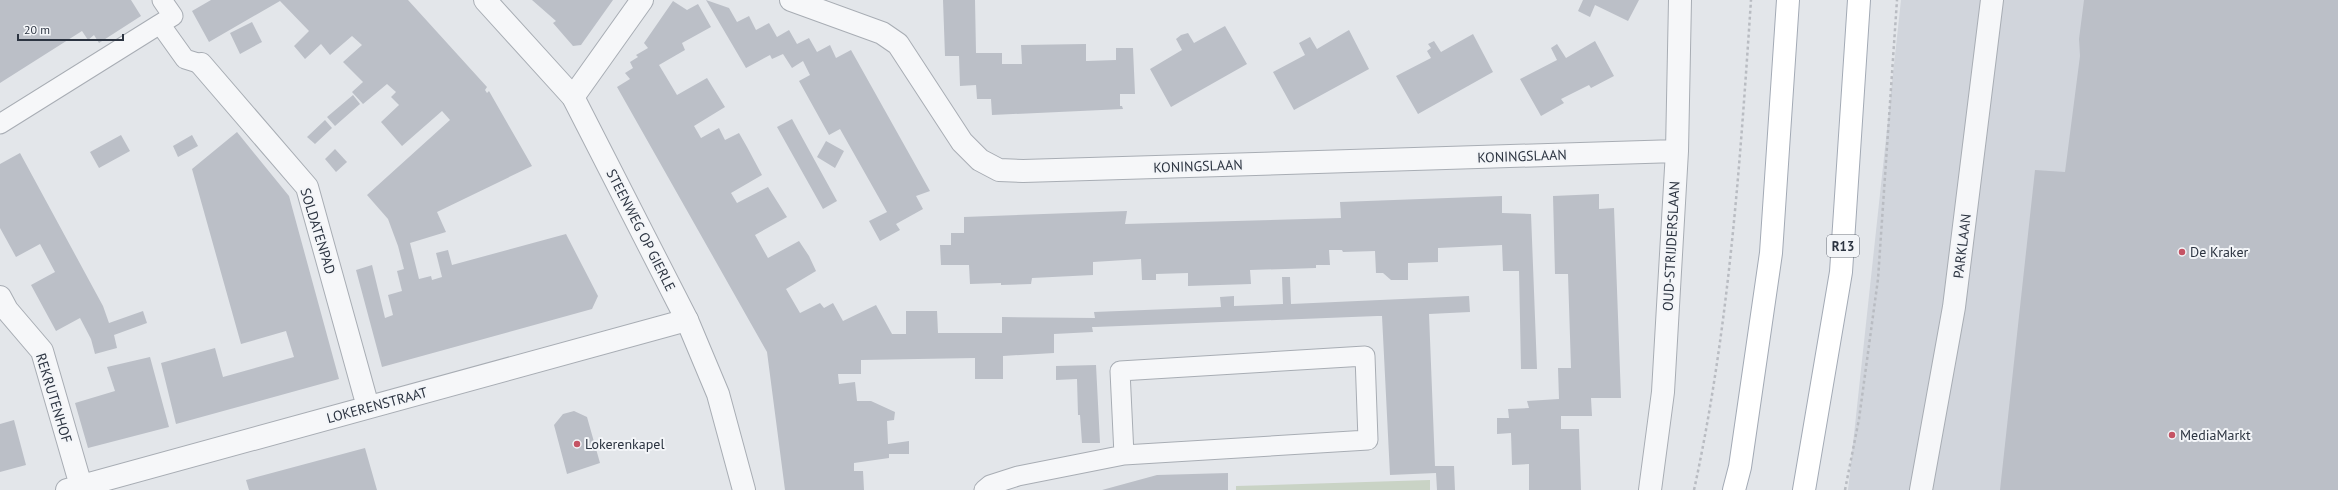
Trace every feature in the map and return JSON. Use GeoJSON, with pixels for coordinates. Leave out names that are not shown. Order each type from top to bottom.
{"type":"FeatureCollection","features":[{"type":"Feature","properties":{"kind":"main road"},"geometry":{"type":"LineString","coordinates":[[1734,490],[1740,467],[1771,253],[1788,0]]}},
{"type":"Feature","properties":{"kind":"main road","name":"R13"},"geometry":{"type":"LineString","coordinates":[[1804,490],[1841,272],[1859,0]]}},
{"type":"Feature","properties":{"kind":"street","name":"STEENWEG OP GIERLE"},"geometry":{"type":"LineString","coordinates":[[485,0],[573,97],[687,320],[718,394],[744,490]]}},
{"type":"Feature","properties":{"kind":"street"},"geometry":{"type":"LineString","coordinates":[[573,97],[642,0]]}},
{"type":"Feature","properties":{"kind":"street","name":"KONINGSLAAN"},"geometry":{"type":"LineString","coordinates":[[791,0],[882,33],[898,44],[962,142],[980,160],[999,170],[1023,171],[1677,151]]}},
{"type":"Feature","properties":{"kind":"street","name":"OUD-STRIJDERSLAAN"},"geometry":{"type":"LineString","coordinates":[[1650,490],[1663,392],[1677,151],[1680,0]]}},
{"type":"Feature","properties":{"kind":"street","name":"PARKLAAN"},"geometry":{"type":"LineString","coordinates":[[1921,490],[1954,307],[1992,0]]}},
{"type":"Feature","properties":{"kind":"street","name":"SOLDATENPAD"},"geometry":{"type":"LineString","coordinates":[[201,64],[307,187],[368,408]]}},
{"type":"Feature","properties":{"kind":"street","name":"REKRUTENHOF"},"geometry":{"type":"LineString","coordinates":[[0,297],[7,310],[42,351],[74,488]]}},
{"type":"Feature","properties":{"kind":"street","name":"LOKERENSTRAAT"},"geometry":{"type":"LineString","coordinates":[[74,488],[687,320]]}},
{"type":"Feature","properties":{"kind":"lane"},"geometry":{"type":"LineString","coordinates":[[0,124],[174,16],[162,0]]}},
{"type":"Feature","properties":{"kind":"lane"},"geometry":{"type":"LineString","coordinates":[[160,24],[185,59],[201,64]]}},
{"type":"Feature","properties":{"kind":"lane"},"geometry":{"type":"LineString","coordinates":[[984,490],[990,485],[1018,476],[1124,455],[1368,440],[1365,356],[1120,371],[1124,455]]}},
{"type":"Feature","properties":{"kind":"path"},"geometry":{"type":"LineString","coordinates":[[1694,490],[1718,350],[1730,250],[1740,158],[1751,0]]}},
{"type":"Feature","properties":{"kind":"path"},"geometry":{"type":"LineString","coordinates":[[1845,490],[1859,419],[1878,279],[1897,0]]}},
{"type":"Feature","properties":{"kind":"shaded area"},"geometry":{"type":"Polygon","coordinates":[[[1901,0],[2338,0],[2338,490],[1848,490],[1901,0]]]}},
{"type":"Feature","properties":{"kind":"green space"},"geometry":{"type":"Polygon","coordinates":[[[1430,480],[1430,490],[1236,490],[1236,486],[1430,480]]]}},
{"type":"Feature","properties":{"kind":"building"},"geometry":{"type":"Polygon","coordinates":[[[0,0],[131,0],[141,16],[99,43],[94,35],[88,40],[82,31],[0,83],[0,0]]]}},
{"type":"Feature","properties":{"kind":"building"},"geometry":{"type":"Polygon","coordinates":[[[211,0],[408,0],[487,87],[485,90],[487,93],[489,91],[532,166],[437,212],[446,232],[410,243],[419,279],[431,276],[432,280],[442,277],[436,253],[448,250],[452,265],[566,234],[598,296],[592,309],[382,367],[356,270],[372,265],[385,318],[393,315],[388,295],[402,291],[397,271],[404,269],[398,246],[388,219],[367,195],[450,120],[442,111],[402,146],[381,122],[399,105],[391,97],[396,92],[387,84],[363,104],[352,92],[363,82],[343,62],[362,45],[352,36],[330,55],[321,44],[305,59],[294,46],[309,31],[280,1],[209,42],[192,11],[211,0]]]}},
{"type":"Feature","properties":{"kind":"building"},"geometry":{"type":"Polygon","coordinates":[[[532,0],[613,0],[581,45],[573,46],[553,23],[556,21],[532,0]]]}},
{"type":"Feature","properties":{"kind":"building"},"geometry":{"type":"Polygon","coordinates":[[[706,0],[729,8],[737,22],[749,16],[756,30],[769,23],[777,37],[789,30],[797,44],[809,38],[817,52],[830,45],[836,58],[851,50],[930,191],[916,196],[923,209],[896,224],[900,230],[880,241],[869,221],[887,212],[840,129],[829,135],[799,81],[810,75],[803,61],[792,68],[783,54],[772,59],[770,55],[746,68],[706,0]]]}},
{"type":"Feature","properties":{"kind":"building"},"geometry":{"type":"Polygon","coordinates":[[[943,0],[975,0],[976,53],[1002,53],[1002,64],[1022,64],[1021,45],[1086,44],[1086,61],[1116,60],[1116,48],[1133,48],[1135,94],[1120,94],[1120,106],[1122,106],[1123,109],[992,115],[991,99],[977,99],[976,85],[960,86],[959,56],[945,56],[943,0]]]}},
{"type":"Feature","properties":{"kind":"building"},"geometry":{"type":"Polygon","coordinates":[[[1583,0],[1639,0],[1628,21],[1595,5],[1590,17],[1578,11],[1583,0]]]}},
{"type":"Feature","properties":{"kind":"building","name":"De Kraker"},"geometry":{"type":"Polygon","coordinates":[[[2084,0],[2338,0],[2338,490],[2000,490],[2035,170],[2065,172],[2080,56],[2079,39],[2084,0]]]}},
{"type":"Feature","properties":{"kind":"building"},"geometry":{"type":"Polygon","coordinates":[[[673,1],[687,10],[698,4],[711,27],[682,43],[685,50],[659,65],[677,95],[707,78],[725,107],[694,126],[701,138],[719,128],[725,140],[739,133],[762,175],[731,193],[737,203],[768,187],[787,217],[755,235],[768,258],[799,241],[809,256],[816,271],[786,289],[800,313],[820,303],[824,308],[833,303],[843,321],[876,305],[892,334],[906,334],[906,311],[937,311],[938,333],[1002,333],[1002,317],[1095,318],[1094,312],[1221,307],[1220,297],[1234,296],[1234,306],[1283,304],[1282,277],[1290,277],[1291,304],[1469,296],[1470,312],[1429,314],[1435,466],[1454,466],[1455,490],[1437,490],[1436,473],[1390,475],[1382,316],[1377,316],[1092,327],[1093,332],[1054,334],[1054,353],[1003,356],[1003,379],[975,379],[975,358],[861,360],[861,374],[838,374],[839,384],[855,382],[857,401],[871,401],[895,412],[894,420],[887,421],[888,444],[909,441],[909,454],[889,454],[889,458],[854,463],[854,471],[863,471],[864,490],[785,490],[767,352],[617,87],[630,79],[625,73],[633,68],[630,62],[638,57],[636,55],[648,48],[644,43],[673,1]]]}},
{"type":"Feature","properties":{"kind":"building"},"geometry":{"type":"Polygon","coordinates":[[[252,22],[262,42],[240,54],[230,33],[252,22]]]}},
{"type":"Feature","properties":{"kind":"building"},"geometry":{"type":"Polygon","coordinates":[[[1225,26],[1247,64],[1171,107],[1150,69],[1182,50],[1176,39],[1181,35],[1188,33],[1194,43],[1225,26]]]}},
{"type":"Feature","properties":{"kind":"building"},"geometry":{"type":"Polygon","coordinates":[[[1349,30],[1369,69],[1294,110],[1273,72],[1305,55],[1299,43],[1310,37],[1317,49],[1349,30]]]}},
{"type":"Feature","properties":{"kind":"building"},"geometry":{"type":"Polygon","coordinates":[[[1473,34],[1493,72],[1418,114],[1396,76],[1431,58],[1427,51],[1431,48],[1428,44],[1434,41],[1441,52],[1473,34]]]}},
{"type":"Feature","properties":{"kind":"building"},"geometry":{"type":"Polygon","coordinates":[[[1595,41],[1614,76],[1591,88],[1589,85],[1561,99],[1564,103],[1541,116],[1520,79],[1557,60],[1551,48],[1557,44],[1566,58],[1595,41]]]}},
{"type":"Feature","properties":{"kind":"building"},"geometry":{"type":"Polygon","coordinates":[[[353,95],[360,104],[335,126],[327,117],[353,95]]]}},
{"type":"Feature","properties":{"kind":"building"},"geometry":{"type":"Polygon","coordinates":[[[792,119],[837,201],[823,209],[777,127],[792,119]]]}},
{"type":"Feature","properties":{"kind":"building"},"geometry":{"type":"Polygon","coordinates":[[[325,120],[332,128],[315,144],[307,137],[325,120]]]}},
{"type":"Feature","properties":{"kind":"building"},"geometry":{"type":"Polygon","coordinates":[[[237,132],[289,196],[339,379],[176,424],[161,363],[215,348],[223,377],[294,357],[286,331],[241,344],[192,169],[237,132]]]}},
{"type":"Feature","properties":{"kind":"building"},"geometry":{"type":"Polygon","coordinates":[[[121,135],[130,151],[99,168],[90,152],[121,135]]]}},
{"type":"Feature","properties":{"kind":"building"},"geometry":{"type":"Polygon","coordinates":[[[192,135],[198,146],[178,157],[173,146],[192,135]]]}},
{"type":"Feature","properties":{"kind":"building"},"geometry":{"type":"Polygon","coordinates":[[[826,141],[844,151],[835,168],[817,157],[826,141]]]}},
{"type":"Feature","properties":{"kind":"building"},"geometry":{"type":"Polygon","coordinates":[[[335,149],[347,162],[336,172],[325,159],[335,149]]]}},
{"type":"Feature","properties":{"kind":"building"},"geometry":{"type":"Polygon","coordinates":[[[20,153],[103,306],[109,323],[143,311],[147,323],[114,335],[117,348],[95,354],[91,339],[80,318],[56,331],[31,285],[55,272],[40,244],[16,257],[0,228],[0,164],[20,153]]]}},
{"type":"Feature","properties":{"kind":"building"},"geometry":{"type":"Polygon","coordinates":[[[1599,194],[1599,209],[1614,208],[1621,398],[1591,398],[1592,416],[1561,416],[1561,429],[1579,429],[1581,490],[1529,490],[1529,464],[1512,465],[1511,433],[1497,434],[1497,418],[1509,418],[1508,409],[1529,408],[1527,401],[1559,399],[1558,368],[1571,368],[1568,274],[1555,274],[1553,196],[1599,194]]]}},
{"type":"Feature","properties":{"kind":"building"},"geometry":{"type":"Polygon","coordinates":[[[1502,196],[1502,213],[1531,214],[1537,369],[1521,369],[1519,271],[1503,271],[1502,245],[1438,248],[1438,262],[1408,263],[1408,280],[1391,280],[1383,273],[1376,273],[1375,251],[1343,252],[1342,250],[1329,250],[1330,265],[1316,265],[1316,268],[1250,270],[1251,284],[1188,286],[1188,273],[1156,274],[1156,280],[1142,280],[1141,259],[1093,262],[1093,275],[1032,278],[1031,284],[1001,285],[1001,283],[970,284],[969,265],[941,265],[940,245],[951,245],[951,233],[964,233],[964,217],[1127,211],[1125,224],[1341,218],[1340,202],[1502,196]]]}},
{"type":"Feature","properties":{"kind":"building"},"geometry":{"type":"Polygon","coordinates":[[[150,357],[169,427],[88,448],[75,403],[115,391],[107,367],[150,357]]]}},
{"type":"Feature","properties":{"kind":"building"},"geometry":{"type":"Polygon","coordinates":[[[1096,365],[1100,443],[1082,443],[1080,415],[1078,415],[1077,379],[1056,380],[1056,366],[1096,365]]]}},
{"type":"Feature","properties":{"kind":"building","name":"Lokerenkapel"},"geometry":{"type":"Polygon","coordinates":[[[574,411],[587,417],[600,463],[567,474],[554,425],[563,414],[574,411]]]}},
{"type":"Feature","properties":{"kind":"building"},"geometry":{"type":"Polygon","coordinates":[[[14,420],[26,465],[0,472],[0,424],[14,420]]]}},
{"type":"Feature","properties":{"kind":"building"},"geometry":{"type":"Polygon","coordinates":[[[365,448],[377,490],[249,490],[246,480],[365,448]]]}},
{"type":"Feature","properties":{"kind":"building"},"geometry":{"type":"Polygon","coordinates":[[[1228,473],[1228,490],[1102,490],[1157,475],[1228,473]]]}},
{"type":"Feature","properties":{"kind":"place","name":"De Kraker"},"geometry":{"type":"Point","coordinates":[2182,252]}},
{"type":"Feature","properties":{"kind":"place","name":"MediaMarkt"},"geometry":{"type":"Point","coordinates":[2172,435]}},
{"type":"Feature","properties":{"kind":"place","name":"Lokerenkapel"},"geometry":{"type":"Point","coordinates":[577,444]}}]}
